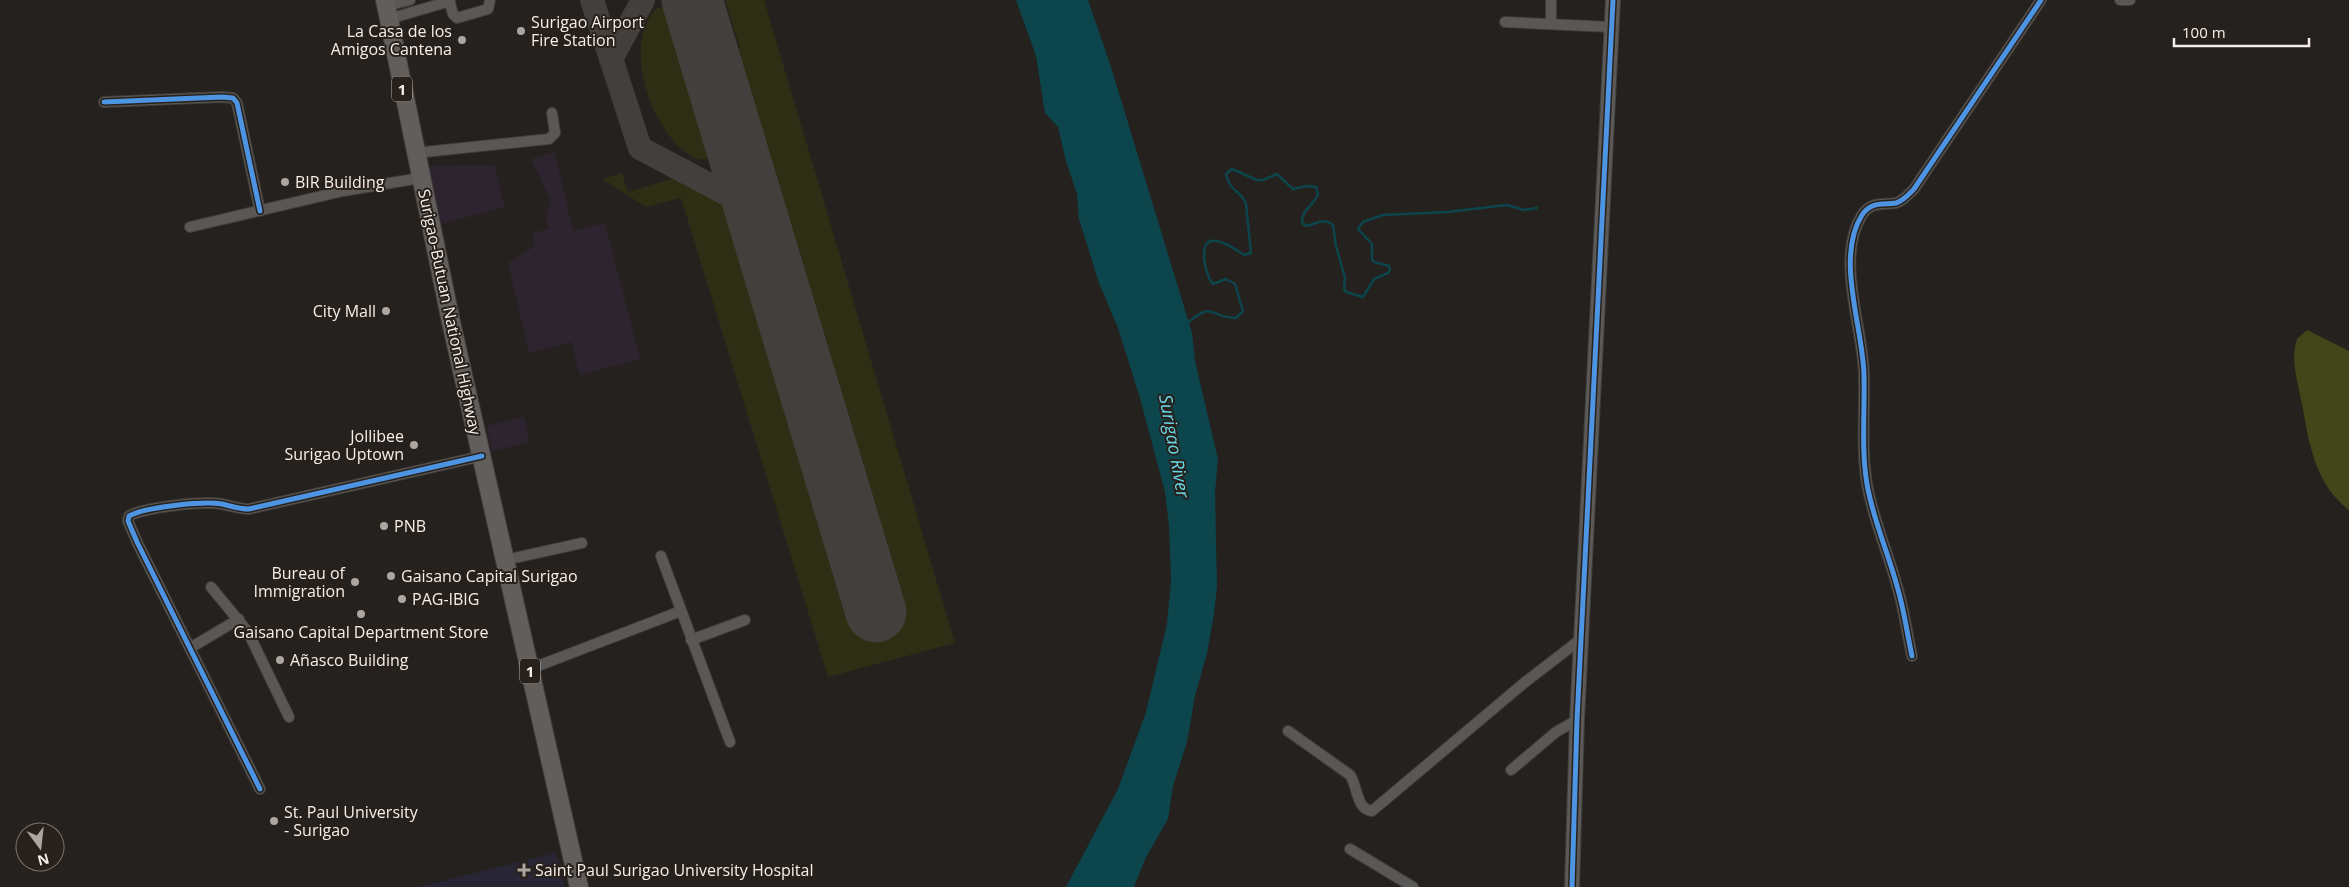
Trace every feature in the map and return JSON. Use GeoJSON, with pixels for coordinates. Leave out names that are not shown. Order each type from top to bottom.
{"type":"FeatureCollection","features":[{"type":"Feature","properties":{"kind":"highway","name":"Surigao-Butuan National Highway"},"geometry":{"type":"LineString","coordinates":[[386,9],[420,178],[579,887]]}},
{"type":"Feature","properties":{"kind":"street"},"geometry":{"type":"LineString","coordinates":[[386,9],[410,0]]}},
{"type":"Feature","properties":{"kind":"street"},"geometry":{"type":"LineString","coordinates":[[386,9],[449,1],[456,18],[488,9],[490,0]]}},
{"type":"Feature","properties":{"kind":"street"},"geometry":{"type":"LineString","coordinates":[[1551,0],[1551,24]]}},
{"type":"Feature","properties":{"kind":"street"},"geometry":{"type":"LineString","coordinates":[[1572,887],[1577,720],[1613,0]]}},
{"type":"Feature","properties":{"kind":"street"},"geometry":{"type":"LineString","coordinates":[[1912,656],[1902,601],[1877,528],[1867,484],[1863,440],[1864,373],[1853,294],[1851,244],[1866,210],[1877,204],[1900,201],[1914,189],[2041,0]]}},
{"type":"Feature","properties":{"kind":"street"},"geometry":{"type":"LineString","coordinates":[[2120,0],[2130,0]]}},
{"type":"Feature","properties":{"kind":"street"},"geometry":{"type":"LineString","coordinates":[[1505,22],[1611,27]]}},
{"type":"Feature","properties":{"kind":"street"},"geometry":{"type":"LineString","coordinates":[[104,102],[233,98],[236,103],[260,211]]}},
{"type":"Feature","properties":{"kind":"street"},"geometry":{"type":"LineString","coordinates":[[415,153],[549,139],[556,133],[552,113]]}},
{"type":"Feature","properties":{"kind":"street"},"geometry":{"type":"LineString","coordinates":[[190,227],[343,192],[420,178]]}},
{"type":"Feature","properties":{"kind":"street"},"geometry":{"type":"LineString","coordinates":[[260,789],[137,542],[128,521],[131,514],[159,508],[210,503],[249,508],[482,456]]}},
{"type":"Feature","properties":{"kind":"street"},"geometry":{"type":"LineString","coordinates":[[505,560],[582,543]]}},
{"type":"Feature","properties":{"kind":"street"},"geometry":{"type":"LineString","coordinates":[[661,556],[730,742]]}},
{"type":"Feature","properties":{"kind":"street"},"geometry":{"type":"LineString","coordinates":[[211,587],[248,632],[289,718]]}},
{"type":"Feature","properties":{"kind":"street"},"geometry":{"type":"LineString","coordinates":[[530,669],[681,611]]}},
{"type":"Feature","properties":{"kind":"street"},"geometry":{"type":"LineString","coordinates":[[190,648],[239,619]]}},
{"type":"Feature","properties":{"kind":"street"},"geometry":{"type":"LineString","coordinates":[[691,640],[745,620]]}},
{"type":"Feature","properties":{"kind":"street"},"geometry":{"type":"LineString","coordinates":[[1288,731],[1350,775],[1356,786],[1360,805],[1366,810],[1372,811],[1524,683],[1581,639]]}},
{"type":"Feature","properties":{"kind":"street"},"geometry":{"type":"LineString","coordinates":[[1511,770],[1556,732],[1577,720]]}},
{"type":"Feature","properties":{"kind":"street"},"geometry":{"type":"LineString","coordinates":[[1350,849],[1413,887]]}},
{"type":"Feature","properties":{"kind":"shaded area"},"geometry":{"type":"Polygon","coordinates":[[[555,152],[573,231],[605,223],[640,359],[580,375],[571,342],[529,353],[508,263],[535,246],[532,233],[549,229],[546,217],[551,201],[531,159],[555,152]]]}},
{"type":"Feature","properties":{"kind":"shaded area"},"geometry":{"type":"Polygon","coordinates":[[[494,165],[505,207],[441,224],[429,166],[494,165]]]}},
{"type":"Feature","properties":{"kind":"shaded area"},"geometry":{"type":"Polygon","coordinates":[[[524,417],[530,442],[492,451],[486,426],[524,417]]]}},
{"type":"Feature","properties":{"kind":"shaded area","name":"Saint Paul Surigao University Hospital"},"geometry":{"type":"Polygon","coordinates":[[[556,853],[565,887],[418,887],[556,853]]]}},
{"type":"Feature","properties":{"kind":"green space"},"geometry":{"type":"Polygon","coordinates":[[[725,0],[764,0],[955,643],[828,677],[681,198],[646,207],[602,179],[622,173],[628,192],[674,178],[733,210],[855,618],[900,605],[734,51],[740,48],[725,0]]]}},
{"type":"Feature","properties":{"kind":"green space"},"geometry":{"type":"Polygon","coordinates":[[[664,7],[682,65],[688,63],[713,148],[713,154],[705,159],[698,159],[690,155],[670,137],[650,101],[644,81],[641,60],[642,41],[647,23],[657,8],[664,7]]]}},
{"type":"Feature","properties":{"kind":"green space"},"geometry":{"type":"Polygon","coordinates":[[[2307,330],[2349,351],[2349,510],[2328,488],[2315,462],[2311,448],[2295,372],[2294,355],[2297,339],[2307,330]]]}},
{"type":"Feature","properties":{"kind":"water","name":"Surigao River"},"geometry":{"type":"Polygon","coordinates":[[[1016,0],[1088,0],[1111,67],[1192,333],[1195,361],[1218,459],[1215,492],[1217,586],[1207,653],[1195,696],[1187,742],[1173,786],[1168,819],[1145,859],[1134,887],[1066,887],[1118,789],[1146,712],[1167,624],[1171,581],[1169,526],[1165,492],[1140,398],[1118,328],[1099,283],[1079,219],[1077,194],[1066,161],[1058,127],[1045,113],[1036,56],[1016,0]]]}},
{"type":"Feature","properties":{"kind":"waterway"},"geometry":{"type":"LineString","coordinates":[[1187,323],[1207,311],[1236,318],[1243,311],[1235,284],[1226,279],[1213,284],[1210,281],[1204,261],[1205,248],[1207,243],[1211,241],[1224,243],[1244,255],[1251,253],[1246,204],[1244,199],[1230,185],[1226,174],[1232,169],[1257,180],[1263,180],[1277,174],[1293,189],[1307,186],[1316,187],[1318,195],[1303,215],[1302,223],[1306,226],[1323,221],[1333,225],[1336,246],[1345,278],[1344,289],[1346,292],[1363,297],[1374,279],[1388,273],[1390,270],[1389,266],[1374,262],[1372,259],[1372,244],[1358,229],[1363,222],[1383,215],[1447,212],[1507,205],[1524,210],[1537,208]]}},
{"type":"Feature","properties":{"kind":"taxiway"},"geometry":{"type":"LineString","coordinates":[[592,0],[640,148],[755,209]]}},
{"type":"Feature","properties":{"kind":"taxiway"},"geometry":{"type":"LineString","coordinates":[[611,59],[643,0]]}},
{"type":"Feature","properties":{"kind":"runway"},"geometry":{"type":"LineString","coordinates":[[692,0],[876,612]]}},
{"type":"Feature","properties":{"kind":"cycle path"},"geometry":{"type":"LineString","coordinates":[[1572,887],[1577,720],[1613,0]]}},
{"type":"Feature","properties":{"kind":"cycle path"},"geometry":{"type":"LineString","coordinates":[[1912,656],[1904,612],[1873,510],[1865,470],[1863,356],[1851,272],[1851,251],[1854,232],[1862,215],[1869,208],[1899,202],[1914,189],[2041,0]]}},
{"type":"Feature","properties":{"kind":"cycle path"},"geometry":{"type":"LineString","coordinates":[[104,102],[233,98],[237,103],[260,211]]}},
{"type":"Feature","properties":{"kind":"cycle path"},"geometry":{"type":"LineString","coordinates":[[260,789],[137,542],[128,521],[129,516],[160,507],[188,504],[213,503],[249,509],[482,456]]}},
{"type":"Feature","properties":{"kind":"place","name":"Surigao Airport Fire Station"},"geometry":{"type":"Point","coordinates":[521,31]}},
{"type":"Feature","properties":{"kind":"place","name":"La Casa de los Amigos Cantena"},"geometry":{"type":"Point","coordinates":[462,40]}},
{"type":"Feature","properties":{"kind":"place","name":"BIR Building"},"geometry":{"type":"Point","coordinates":[285,182]}},
{"type":"Feature","properties":{"kind":"place","name":"City Mall"},"geometry":{"type":"Point","coordinates":[386,311]}},
{"type":"Feature","properties":{"kind":"place","name":"Jollibee Surigao Uptown"},"geometry":{"type":"Point","coordinates":[414,445]}},
{"type":"Feature","properties":{"kind":"place","name":"PNB"},"geometry":{"type":"Point","coordinates":[384,526]}},
{"type":"Feature","properties":{"kind":"place","name":"Gaisano Capital Surigao"},"geometry":{"type":"Point","coordinates":[391,576]}},
{"type":"Feature","properties":{"kind":"place","name":"Bureau of Immigration"},"geometry":{"type":"Point","coordinates":[355,582]}},
{"type":"Feature","properties":{"kind":"place","name":"PAG-IBIG"},"geometry":{"type":"Point","coordinates":[402,599]}},
{"type":"Feature","properties":{"kind":"place","name":"Gaisano Capital Department Store"},"geometry":{"type":"Point","coordinates":[361,614]}},
{"type":"Feature","properties":{"kind":"place","name":"Añasco Building"},"geometry":{"type":"Point","coordinates":[280,660]}},
{"type":"Feature","properties":{"kind":"place","name":"St. Paul University - Surigao"},"geometry":{"type":"Point","coordinates":[274,821]}},
{"type":"Feature","properties":{"kind":"place","name":"Saint Paul Surigao University Hospital"},"geometry":{"type":"Point","coordinates":[524,870]}}]}
